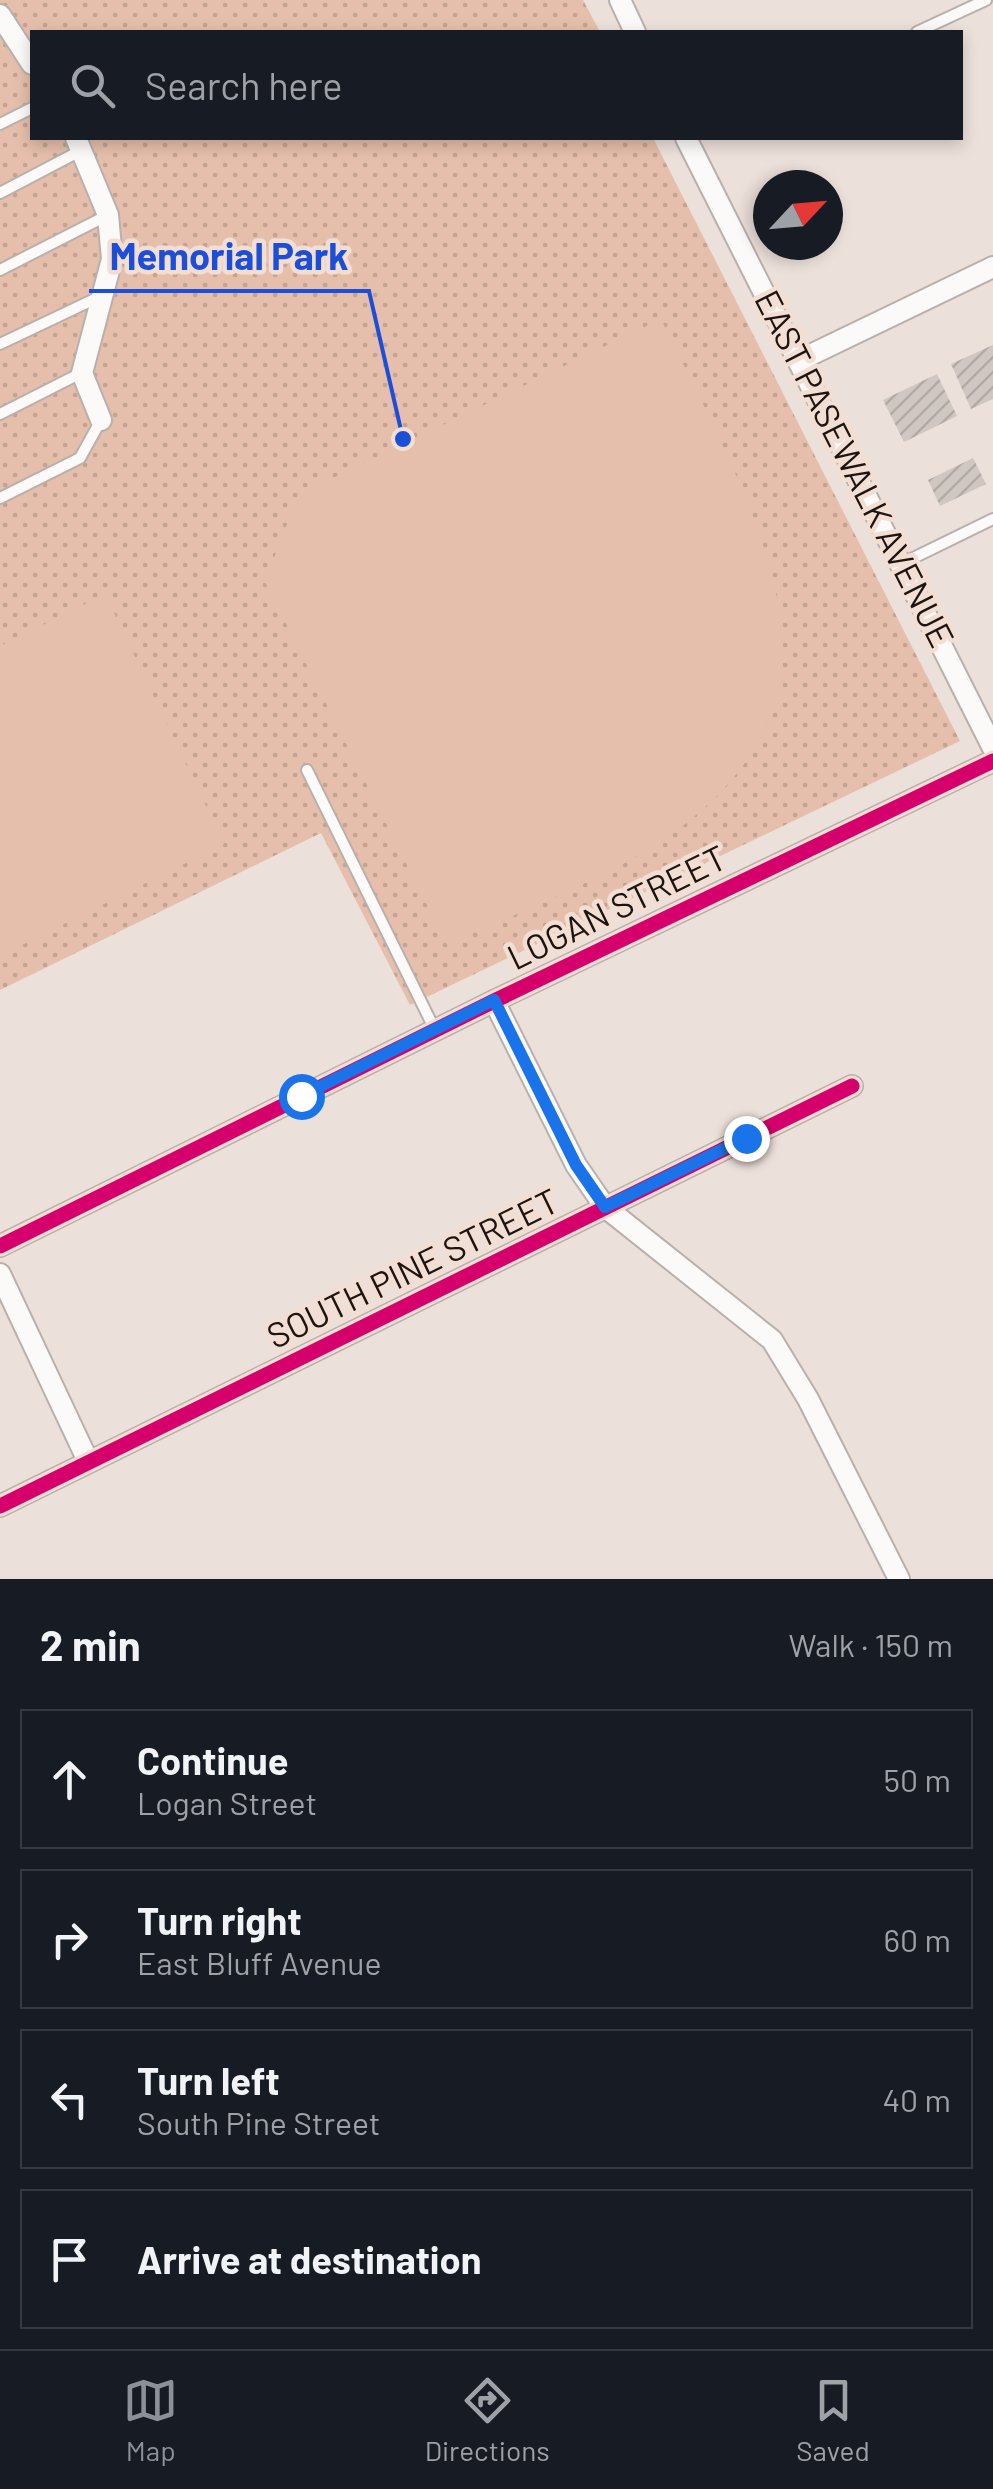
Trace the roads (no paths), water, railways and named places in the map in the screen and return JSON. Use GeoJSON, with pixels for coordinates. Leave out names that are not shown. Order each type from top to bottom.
{"type":"FeatureCollection","features":[{"type":"Feature","properties":{"kind":"street"},"geometry":{"type":"LineString","coordinates":[[620,0],[634,30]]}},
{"type":"Feature","properties":{"kind":"street"},"geometry":{"type":"LineString","coordinates":[[0,15],[30,61]]}},
{"type":"Feature","properties":{"kind":"street","name":"EAST PASEWALK AVENUE"},"geometry":{"type":"LineString","coordinates":[[690,140],[993,748]]}},
{"type":"Feature","properties":{"kind":"street"},"geometry":{"type":"LineString","coordinates":[[79,143],[108,215],[112,258],[106,294],[82,373],[102,420]]}},
{"type":"Feature","properties":{"kind":"street"},"geometry":{"type":"LineString","coordinates":[[800,360],[993,267]]}},
{"type":"Feature","properties":{"kind":"street","name":"LOGAN STREET"},"geometry":{"type":"LineString","coordinates":[[0,1246],[494,1000],[993,761]]}},
{"type":"Feature","properties":{"kind":"street"},"geometry":{"type":"LineString","coordinates":[[494,1000],[576,1165],[605,1207],[772,1340],[808,1399],[899,1579]]}},
{"type":"Feature","properties":{"kind":"street","name":"SOUTH PINE STREET"},"geometry":{"type":"LineString","coordinates":[[0,1506],[852,1086]]}},
{"type":"Feature","properties":{"kind":"street"},"geometry":{"type":"LineString","coordinates":[[0,1274],[88,1461]]}},
{"type":"Feature","properties":{"kind":"lane"},"geometry":{"type":"LineString","coordinates":[[921,30],[986,0]]}},
{"type":"Feature","properties":{"kind":"lane"},"geometry":{"type":"LineString","coordinates":[[0,124],[30,109]]}},
{"type":"Feature","properties":{"kind":"lane"},"geometry":{"type":"LineString","coordinates":[[0,192],[79,143]]}},
{"type":"Feature","properties":{"kind":"lane"},"geometry":{"type":"LineString","coordinates":[[0,270],[108,215]]}},
{"type":"Feature","properties":{"kind":"lane"},"geometry":{"type":"LineString","coordinates":[[0,344],[106,294]]}},
{"type":"Feature","properties":{"kind":"lane"},"geometry":{"type":"LineString","coordinates":[[0,414],[82,373]]}},
{"type":"Feature","properties":{"kind":"lane"},"geometry":{"type":"LineString","coordinates":[[0,498],[80,458],[102,420]]}},
{"type":"Feature","properties":{"kind":"lane"},"geometry":{"type":"LineString","coordinates":[[903,563],[993,519]]}},
{"type":"Feature","properties":{"kind":"lane"},"geometry":{"type":"LineString","coordinates":[[307,770],[435,1030]]}},
{"type":"Feature","properties":{"kind":"place","name":"Memorial Park"},"geometry":{"type":"Point","coordinates":[403,439]}}]}
